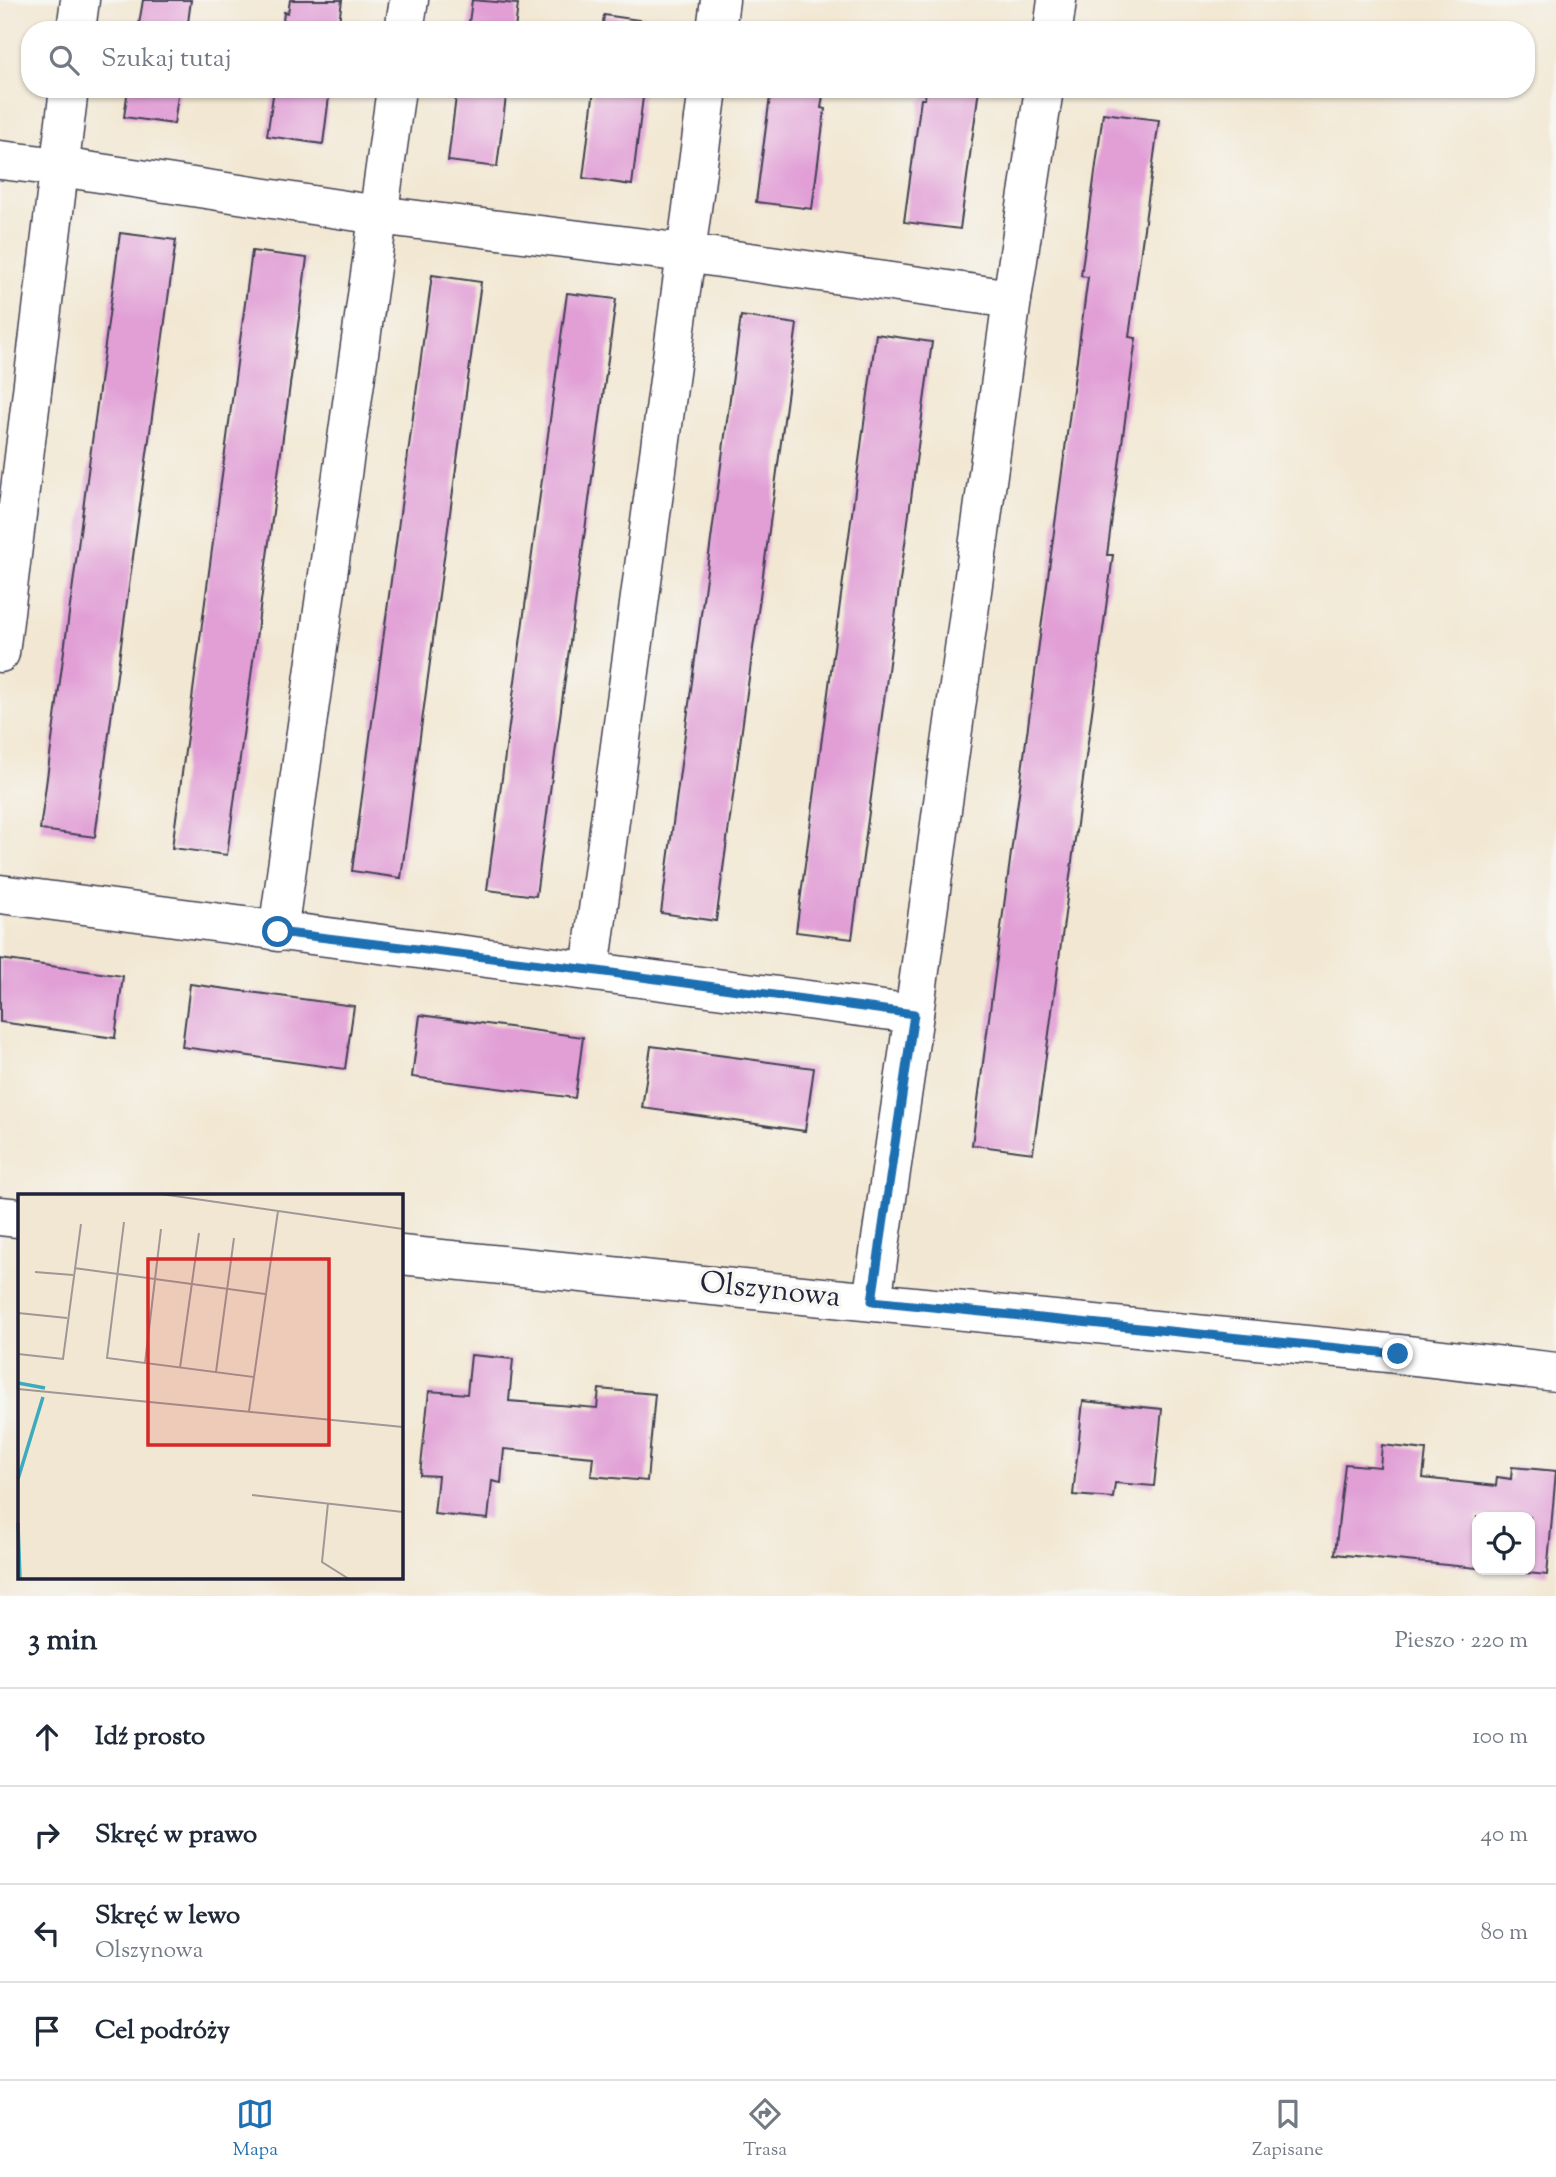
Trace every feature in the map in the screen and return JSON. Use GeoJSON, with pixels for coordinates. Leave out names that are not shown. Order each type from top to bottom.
{"type":"FeatureCollection","features":[{"type":"Feature","properties":{"kind":"street"},"geometry":{"type":"LineString","coordinates":[[77,21],[80,0]]}},
{"type":"Feature","properties":{"kind":"street"},"geometry":{"type":"LineString","coordinates":[[406,21],[409,0]]}},
{"type":"Feature","properties":{"kind":"street"},"geometry":{"type":"LineString","coordinates":[[717,21],[720,0]]}},
{"type":"Feature","properties":{"kind":"street"},"geometry":{"type":"LineString","coordinates":[[1054,21],[1057,0]]}},
{"type":"Feature","properties":{"kind":"street"},"geometry":{"type":"LineString","coordinates":[[0,653],[68,98]]}},
{"type":"Feature","properties":{"kind":"street"},"geometry":{"type":"LineString","coordinates":[[278,932],[395,98]]}},
{"type":"Feature","properties":{"kind":"street"},"geometry":{"type":"LineString","coordinates":[[590,970],[707,98]]}},
{"type":"Feature","properties":{"kind":"street"},"geometry":{"type":"LineString","coordinates":[[872,1301],[1043,98]]}},
{"type":"Feature","properties":{"kind":"street"},"geometry":{"type":"LineString","coordinates":[[0,160],[378,215],[685,253],[1012,299]]}},
{"type":"Feature","properties":{"kind":"street"},"geometry":{"type":"LineString","coordinates":[[0,894],[914,1014]]}},
{"type":"Feature","properties":{"kind":"street"},"geometry":{"type":"LineString","coordinates":[[0,1216],[18,1218]]}},
{"type":"Feature","properties":{"kind":"street","name":"Olszynowa"},"geometry":{"type":"LineString","coordinates":[[402,1255],[1556,1371]]}},
{"type":"Feature","properties":{"kind":"building"},"geometry":{"type":"Polygon","coordinates":[[[143,0],[191,0],[188,21],[140,21],[143,0]]]}},
{"type":"Feature","properties":{"kind":"building"},"geometry":{"type":"Polygon","coordinates":[[[290,0],[342,0],[339,21],[283,21],[284,12],[288,13],[290,0]]]}},
{"type":"Feature","properties":{"kind":"building"},"geometry":{"type":"Polygon","coordinates":[[[472,0],[518,4],[516,21],[469,21],[472,0]]]}},
{"type":"Feature","properties":{"kind":"building"},"geometry":{"type":"Polygon","coordinates":[[[604,15],[646,21],[603,21],[604,15]]]}},
{"type":"Feature","properties":{"kind":"building"},"geometry":{"type":"Polygon","coordinates":[[[127,98],[178,98],[174,124],[124,117],[127,98]]]}},
{"type":"Feature","properties":{"kind":"building"},"geometry":{"type":"Polygon","coordinates":[[[273,98],[329,98],[323,144],[267,136],[273,98]]]}},
{"type":"Feature","properties":{"kind":"building"},"geometry":{"type":"Polygon","coordinates":[[[456,98],[506,98],[497,167],[448,161],[456,98]]]}},
{"type":"Feature","properties":{"kind":"building"},"geometry":{"type":"Polygon","coordinates":[[[593,98],[643,98],[632,185],[583,178],[593,98]]]}},
{"type":"Feature","properties":{"kind":"building"},"geometry":{"type":"Polygon","coordinates":[[[770,98],[823,98],[821,108],[825,109],[812,209],[756,202],[770,98]]]}},
{"type":"Feature","properties":{"kind":"building"},"geometry":{"type":"Polygon","coordinates":[[[978,98],[960,229],[904,222],[921,99],[978,98]]]}},
{"type":"Feature","properties":{"kind":"building"},"geometry":{"type":"Polygon","coordinates":[[[1103,113],[1159,120],[1129,337],[1136,338],[1107,555],[1113,555],[1033,1153],[972,1145],[1088,277],[1081,276],[1103,113]]]}},
{"type":"Feature","properties":{"kind":"building"},"geometry":{"type":"Polygon","coordinates":[[[120,233],[176,240],[95,837],[40,830],[120,233]]]}},
{"type":"Feature","properties":{"kind":"building"},"geometry":{"type":"Polygon","coordinates":[[[252,251],[307,258],[227,855],[172,848],[252,251]]]}},
{"type":"Feature","properties":{"kind":"building"},"geometry":{"type":"Polygon","coordinates":[[[432,275],[481,282],[401,878],[352,871],[432,275]]]}},
{"type":"Feature","properties":{"kind":"building"},"geometry":{"type":"Polygon","coordinates":[[[567,293],[616,299],[536,896],[487,890],[567,293]]]}},
{"type":"Feature","properties":{"kind":"building"},"geometry":{"type":"Polygon","coordinates":[[[741,316],[797,324],[716,921],[661,913],[741,316]]]}},
{"type":"Feature","properties":{"kind":"building"},"geometry":{"type":"Polygon","coordinates":[[[876,334],[932,342],[852,939],[796,932],[876,334]]]}},
{"type":"Feature","properties":{"kind":"building"},"geometry":{"type":"Polygon","coordinates":[[[0,959],[123,976],[115,1038],[0,1022],[0,959]]]}},
{"type":"Feature","properties":{"kind":"building"},"geometry":{"type":"Polygon","coordinates":[[[190,984],[354,1006],[345,1069],[182,1047],[190,984]]]}},
{"type":"Feature","properties":{"kind":"building"},"geometry":{"type":"Polygon","coordinates":[[[420,1015],[583,1037],[575,1098],[412,1077],[420,1015]]]}},
{"type":"Feature","properties":{"kind":"building"},"geometry":{"type":"Polygon","coordinates":[[[651,1046],[814,1068],[805,1131],[642,1108],[651,1046]]]}},
{"type":"Feature","properties":{"kind":"building"},"geometry":{"type":"Polygon","coordinates":[[[471,1355],[513,1359],[509,1401],[597,1408],[599,1389],[655,1394],[647,1481],[591,1476],[593,1457],[504,1449],[501,1483],[492,1481],[488,1519],[434,1514],[438,1476],[420,1475],[429,1391],[467,1394],[471,1355]]]}},
{"type":"Feature","properties":{"kind":"building"},"geometry":{"type":"Polygon","coordinates":[[[1083,1401],[1162,1409],[1154,1486],[1115,1483],[1113,1498],[1073,1495],[1083,1401]]]}},
{"type":"Feature","properties":{"kind":"building"},"geometry":{"type":"Polygon","coordinates":[[[1382,1445],[1426,1450],[1423,1478],[1496,1486],[1497,1477],[1511,1479],[1512,1467],[1556,1471],[1547,1575],[1535,1574],[1535,1512],[1472,1512],[1472,1568],[1335,1554],[1345,1464],[1380,1467],[1382,1445]]]}},
{"type":"Feature","properties":{"kind":"route"},"geometry":{"type":"LineString","coordinates":[[278,932],[590,970],[914,1014],[872,1301],[1398,1354]]}}]}
